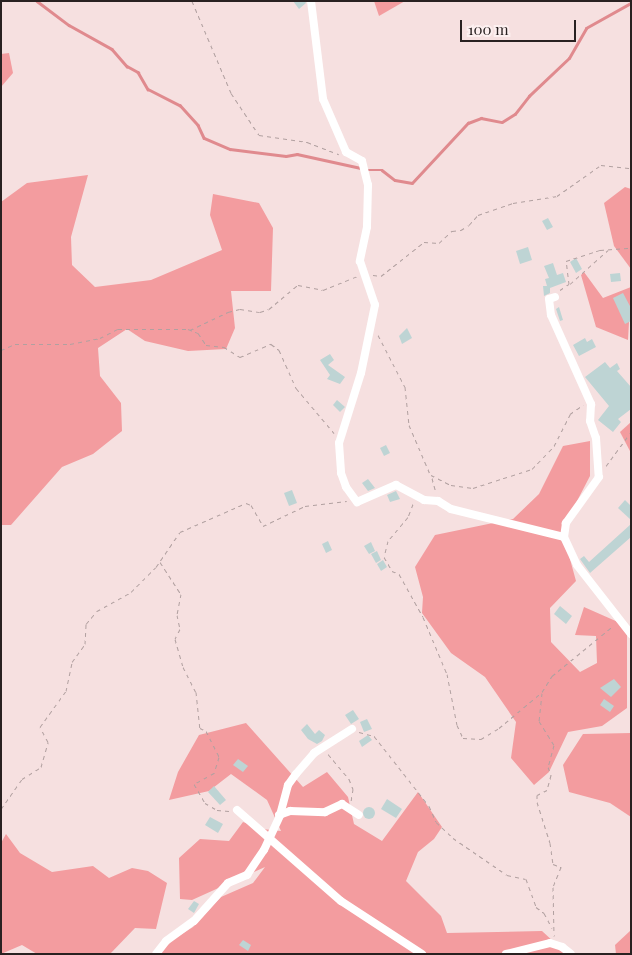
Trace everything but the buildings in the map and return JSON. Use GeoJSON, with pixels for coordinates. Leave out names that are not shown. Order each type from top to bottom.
{"type":"FeatureCollection","features":[{"type":"Feature","properties":{"kind":"street"},"geometry":{"type":"LineString","coordinates":[[311,1],[323,99],[347,154],[362,161],[369,194],[360,261],[375,305],[361,374],[339,443],[340,473],[355,501],[375,495],[392,484],[424,500],[438,501],[451,509],[564,537]]}},
{"type":"Feature","properties":{"kind":"street"},"geometry":{"type":"LineString","coordinates":[[555,297],[550,298],[551,315],[591,402],[599,477],[566,523],[564,537],[577,565],[631,634]]}},
{"type":"Feature","properties":{"kind":"street"},"geometry":{"type":"LineString","coordinates":[[156,954],[166,941],[194,921],[228,883],[247,875],[255,866],[279,815],[288,785],[306,761],[322,748],[352,729]]}},
{"type":"Feature","properties":{"kind":"street"},"geometry":{"type":"LineString","coordinates":[[279,815],[290,811],[325,812],[346,804],[359,815]]}},
{"type":"Feature","properties":{"kind":"street"},"geometry":{"type":"LineString","coordinates":[[237,810],[341,901],[422,954]]}},
{"type":"Feature","properties":{"kind":"street"},"geometry":{"type":"LineString","coordinates":[[506,954],[539,944],[561,947],[571,954]]}},
{"type":"Feature","properties":{"kind":"path"},"geometry":{"type":"LineString","coordinates":[[192,1],[230,93],[258,135],[307,142],[344,157],[347,154]]}},
{"type":"Feature","properties":{"kind":"path"},"geometry":{"type":"LineString","coordinates":[[190,330],[228,312],[240,309],[260,312],[269,309],[298,285],[324,290],[365,274],[381,276],[424,242],[439,243],[452,231],[461,230],[478,214],[557,196],[601,165],[631,168]]}},
{"type":"Feature","properties":{"kind":"path"},"geometry":{"type":"LineString","coordinates":[[569,284],[566,261],[577,256],[631,248]]}},
{"type":"Feature","properties":{"kind":"path"},"geometry":{"type":"LineString","coordinates":[[555,297],[608,250]]}},
{"type":"Feature","properties":{"kind":"path"},"geometry":{"type":"LineString","coordinates":[[373,319],[379,340],[405,387],[409,425],[431,475],[438,501]]}},
{"type":"Feature","properties":{"kind":"path"},"geometry":{"type":"LineString","coordinates":[[1,350],[15,344],[70,344],[100,338],[118,329],[190,330],[198,333],[206,345],[224,347],[240,356],[271,344],[278,350],[296,388],[332,429],[339,443]]}},
{"type":"Feature","properties":{"kind":"path"},"geometry":{"type":"LineString","coordinates":[[431,475],[451,485],[472,488],[532,469],[554,446],[570,414],[591,402]]}},
{"type":"Feature","properties":{"kind":"path"},"geometry":{"type":"LineString","coordinates":[[599,477],[631,432]]}},
{"type":"Feature","properties":{"kind":"path"},"geometry":{"type":"LineString","coordinates":[[424,500],[415,501],[408,517],[388,541],[384,557],[392,570],[399,574],[427,626],[447,674],[459,732],[463,738],[481,739],[542,692],[552,676],[620,622]]}},
{"type":"Feature","properties":{"kind":"path"},"geometry":{"type":"LineString","coordinates":[[1,809],[12,789],[41,767],[48,742],[40,727],[66,690],[72,662],[85,644],[86,624],[96,611],[131,592],[160,560],[180,532],[246,503],[251,505],[263,526],[304,506],[355,501]]}},
{"type":"Feature","properties":{"kind":"path"},"geometry":{"type":"LineString","coordinates":[[160,560],[181,594],[177,615],[180,628],[175,639],[183,667],[196,692],[200,728],[206,731],[219,757],[214,773],[194,784],[200,798],[217,810],[237,810]]}},
{"type":"Feature","properties":{"kind":"path"},"geometry":{"type":"LineString","coordinates":[[542,692],[539,721],[554,745],[548,767],[551,775],[547,790],[538,795],[537,802],[550,843],[553,864],[560,867],[553,887],[552,928]]}},
{"type":"Feature","properties":{"kind":"path"},"geometry":{"type":"LineString","coordinates":[[352,729],[374,736],[429,806],[436,822],[453,838],[507,875],[526,879],[536,907],[544,913],[561,947]]}},
{"type":"Feature","properties":{"kind":"path"},"geometry":{"type":"LineString","coordinates":[[322,748],[335,760],[353,789],[350,802],[346,804]]}},
{"type":"Feature","properties":{"kind":"shaded area"},"geometry":{"type":"Polygon","coordinates":[[[374,1],[405,1],[379,16],[374,1]]]}},
{"type":"Feature","properties":{"kind":"shaded area"},"geometry":{"type":"Polygon","coordinates":[[[9,53],[13,73],[1,87],[1,54],[9,53]]]}},
{"type":"Feature","properties":{"kind":"shaded area"},"geometry":{"type":"Polygon","coordinates":[[[88,175],[71,237],[72,265],[95,287],[151,280],[222,250],[210,215],[213,194],[259,203],[273,228],[271,291],[231,291],[235,328],[226,349],[188,351],[145,341],[127,329],[98,348],[100,376],[121,403],[122,431],[93,454],[62,467],[11,525],[1,525],[1,202],[27,183],[88,175]]]}},
{"type":"Feature","properties":{"kind":"shaded area"},"geometry":{"type":"Polygon","coordinates":[[[625,187],[631,189],[631,269],[614,246],[604,203],[625,187]]]}},
{"type":"Feature","properties":{"kind":"shaded area"},"geometry":{"type":"Polygon","coordinates":[[[584,272],[603,298],[631,287],[628,340],[596,327],[581,275],[584,272]]]}},
{"type":"Feature","properties":{"kind":"shaded area"},"geometry":{"type":"Polygon","coordinates":[[[631,422],[631,453],[620,432],[631,422]]]}},
{"type":"Feature","properties":{"kind":"shaded area"},"geometry":{"type":"Polygon","coordinates":[[[590,441],[590,476],[562,530],[576,581],[550,608],[551,642],[580,672],[597,663],[596,636],[575,635],[584,607],[627,626],[627,708],[602,726],[568,732],[549,772],[534,785],[511,758],[516,722],[485,677],[451,653],[422,613],[423,597],[415,567],[435,535],[513,519],[539,494],[563,446],[590,441]]]}},
{"type":"Feature","properties":{"kind":"shaded area"},"geometry":{"type":"Polygon","coordinates":[[[246,723],[303,787],[327,772],[348,797],[354,824],[382,841],[418,792],[442,827],[434,839],[418,852],[406,881],[441,916],[447,933],[542,931],[567,954],[150,954],[193,927],[221,897],[253,883],[265,867],[192,900],[180,899],[179,858],[200,839],[229,841],[243,822],[262,829],[281,831],[267,800],[231,774],[209,791],[169,800],[178,772],[199,735],[246,723]]]}},
{"type":"Feature","properties":{"kind":"shaded area"},"geometry":{"type":"Polygon","coordinates":[[[631,733],[631,817],[610,803],[569,792],[563,765],[583,734],[631,733]]]}},
{"type":"Feature","properties":{"kind":"shaded area"},"geometry":{"type":"Polygon","coordinates":[[[6,834],[20,853],[52,872],[93,866],[109,878],[132,868],[148,871],[167,883],[156,929],[135,928],[110,954],[37,954],[22,945],[1,954],[1,843],[6,834]]]}},
{"type":"Feature","properties":{"kind":"shaded area"},"geometry":{"type":"Polygon","coordinates":[[[631,930],[631,954],[616,954],[615,945],[631,930]]]}},
{"type":"Feature","properties":{"kind":"waterway"},"geometry":{"type":"LineString","coordinates":[[37,1],[69,25],[112,49],[127,66],[138,72],[148,89],[180,105],[198,125],[204,138],[230,149],[286,156],[297,154],[361,168]]}},
{"type":"Feature","properties":{"kind":"waterway"},"geometry":{"type":"LineString","coordinates":[[367,170],[382,170],[395,180],[412,183],[468,123],[481,118],[502,122],[515,114],[529,96],[569,58],[586,28],[631,3]]}}]}
